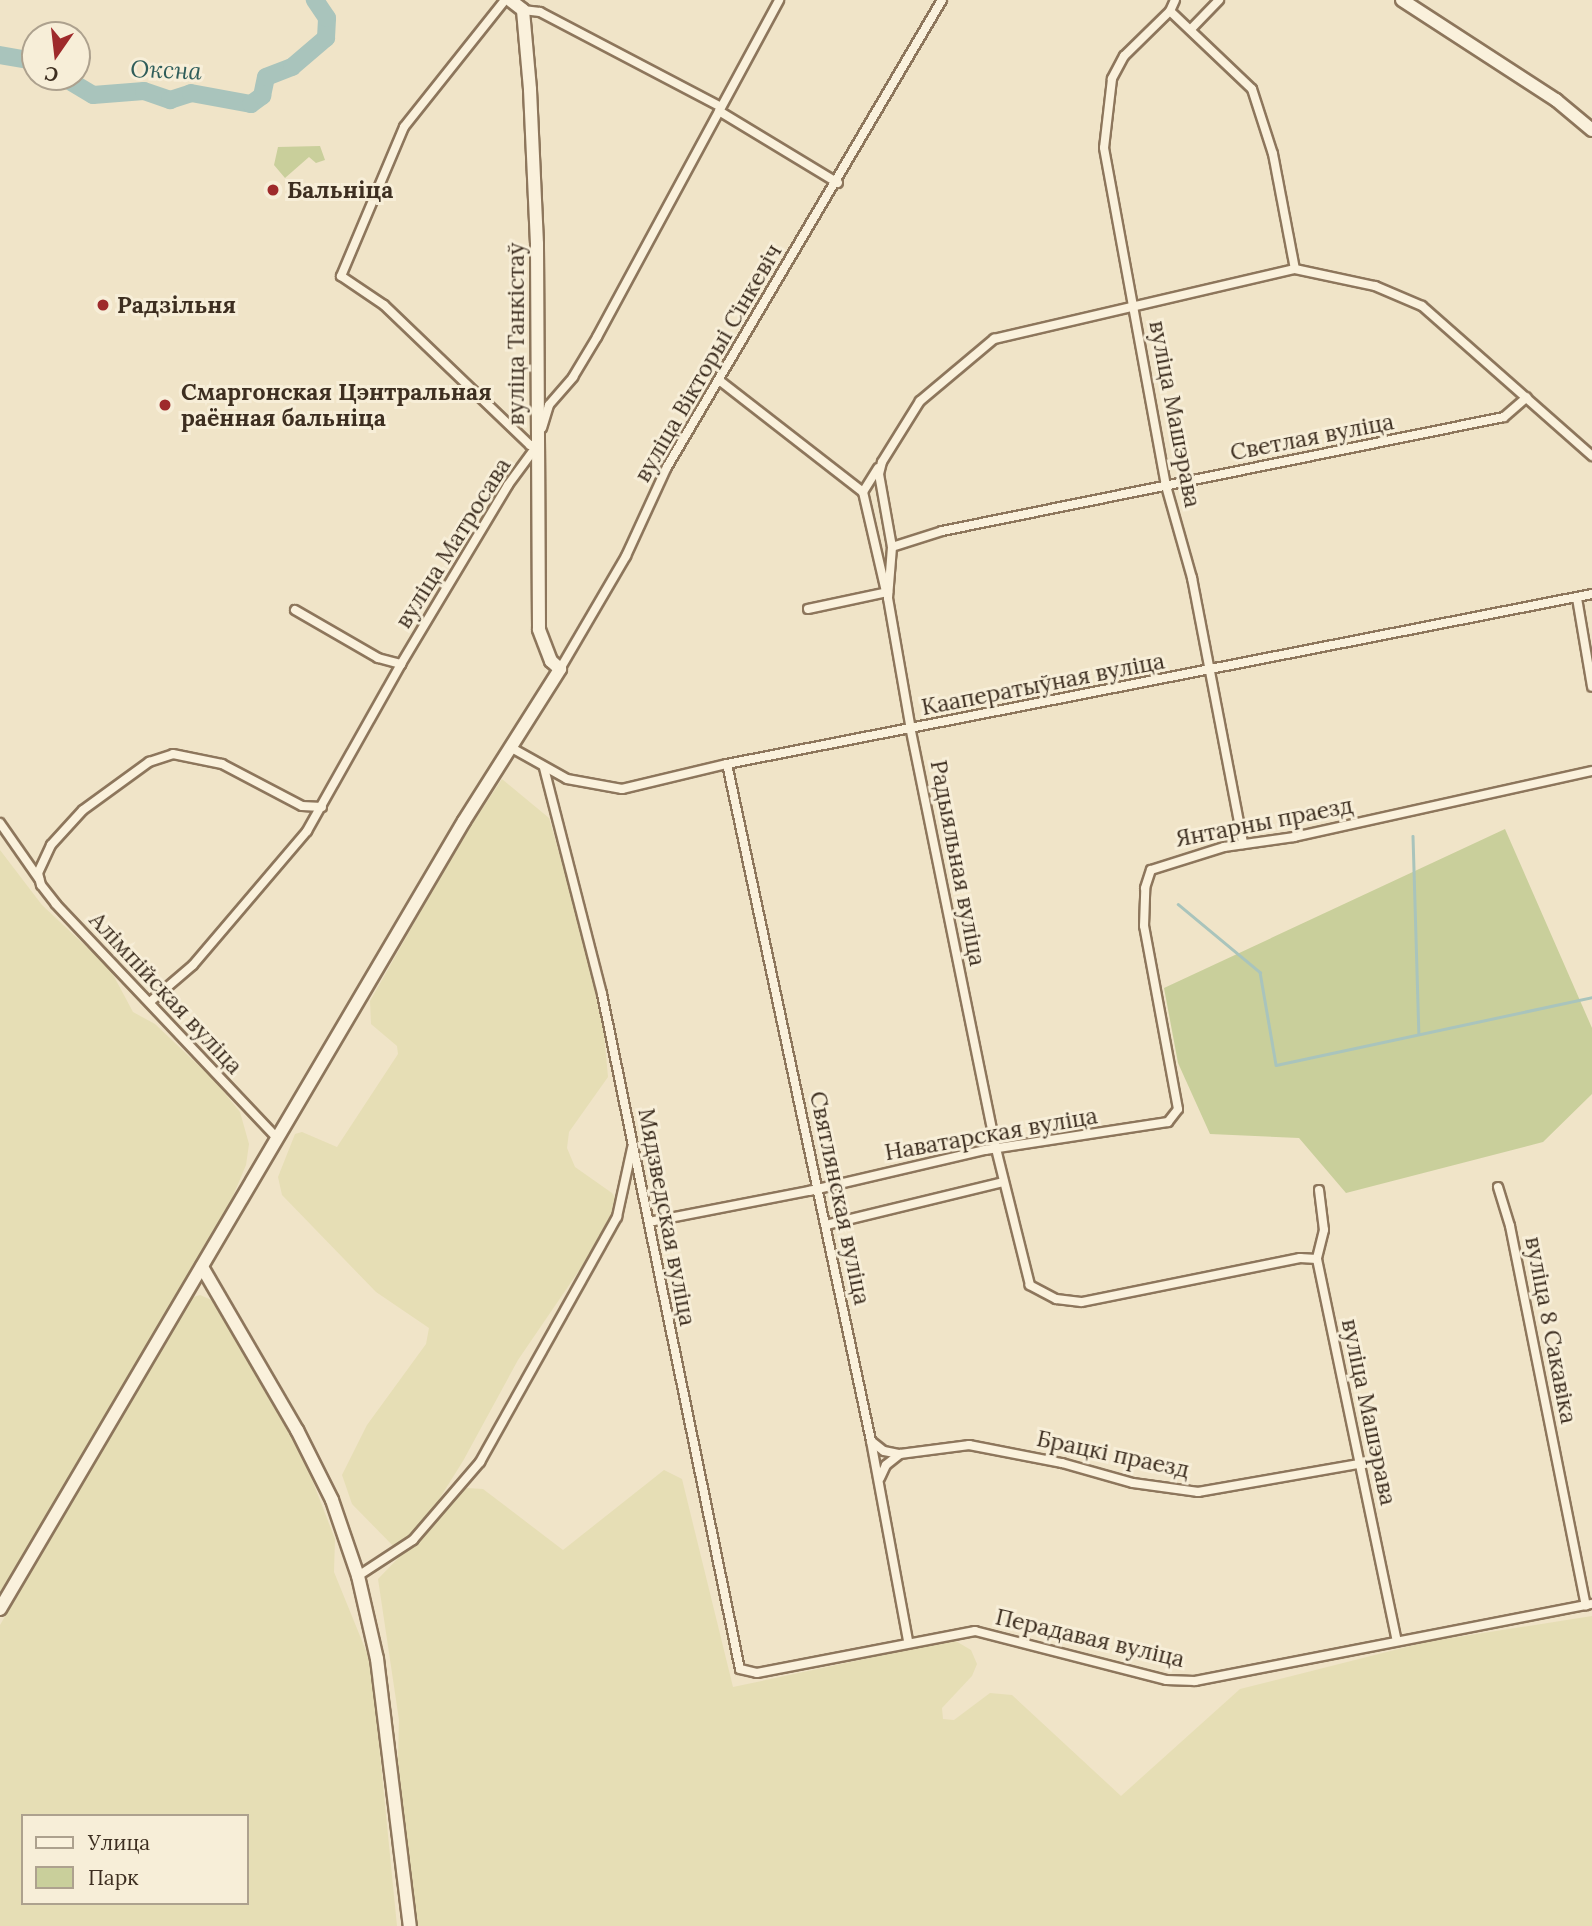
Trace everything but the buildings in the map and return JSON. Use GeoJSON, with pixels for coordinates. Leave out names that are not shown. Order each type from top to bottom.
{"type":"FeatureCollection","features":[{"type":"Feature","properties":{"kind":"street"},"geometry":{"type":"LineString","coordinates":[[537,444],[530,445],[384,305],[341,276],[404,127],[508,0],[523,10],[540,12],[720,108],[838,183]]}},
{"type":"Feature","properties":{"kind":"street","name":"вуліца Матросава"},"geometry":{"type":"LineString","coordinates":[[151,1001],[234,919],[322,807],[401,664],[508,485],[537,444],[549,405],[573,377],[597,337],[779,0]]}},
{"type":"Feature","properties":{"kind":"street","name":"вуліца Вікторыі Сінкевіч"},"geometry":{"type":"LineString","coordinates":[[0,1609],[277,1138],[626,556],[667,467],[838,183],[942,0]]}},
{"type":"Feature","properties":{"kind":"street"},"geometry":{"type":"LineString","coordinates":[[1175,0],[1170,11],[1192,28],[1246,80],[1261,109],[1295,269]]}},
{"type":"Feature","properties":{"kind":"street"},"geometry":{"type":"LineString","coordinates":[[1192,28],[1219,0]]}},
{"type":"Feature","properties":{"kind":"street"},"geometry":{"type":"LineString","coordinates":[[1402,0],[1556,100],[1592,131]]}},
{"type":"Feature","properties":{"kind":"street","name":"вуліца Танкістаў"},"geometry":{"type":"LineString","coordinates":[[523,10],[537,244],[540,629],[551,661],[559,669]]}},
{"type":"Feature","properties":{"kind":"street","name":"вуліца Машэрава"},"geometry":{"type":"LineString","coordinates":[[1170,11],[1124,55],[1108,92],[1105,161],[1135,305],[1167,486],[1212,670],[1243,844]]}},
{"type":"Feature","properties":{"kind":"street"},"geometry":{"type":"LineString","coordinates":[[863,492],[919,401],[987,343],[1135,305],[1295,269],[1365,283],[1408,298],[1435,316],[1592,456]]}},
{"type":"Feature","properties":{"kind":"street"},"geometry":{"type":"LineString","coordinates":[[719,380],[863,492],[887,592],[808,609]]}},
{"type":"Feature","properties":{"kind":"street","name":"Светлая вуліца"},"geometry":{"type":"LineString","coordinates":[[891,544],[942,531],[1504,418],[1527,397]]}},
{"type":"Feature","properties":{"kind":"street","name":"Радыяльная вуліца"},"geometry":{"type":"LineString","coordinates":[[882,462],[879,474],[891,544],[887,592],[911,730],[996,1149],[1027,1279],[1035,1290],[1056,1300],[1081,1302],[1300,1258],[1317,1259]]}},
{"type":"Feature","properties":{"kind":"street"},"geometry":{"type":"LineString","coordinates":[[874,529],[891,544]]}},
{"type":"Feature","properties":{"kind":"street","name":"Кааператыўная вуліца"},"geometry":{"type":"LineString","coordinates":[[510,747],[544,768],[608,790],[727,764],[911,730],[1592,594]]}},
{"type":"Feature","properties":{"kind":"street"},"geometry":{"type":"LineString","coordinates":[[1577,598],[1592,687]]}},
{"type":"Feature","properties":{"kind":"street"},"geometry":{"type":"LineString","coordinates":[[295,610],[378,658],[401,664]]}},
{"type":"Feature","properties":{"kind":"street"},"geometry":{"type":"LineString","coordinates":[[39,879],[39,867],[63,829],[92,803],[149,762],[173,754],[222,764],[302,806],[322,807]]}},
{"type":"Feature","properties":{"kind":"street","name":"Святлянская вуліца"},"geometry":{"type":"LineString","coordinates":[[727,764],[827,1225],[879,1481],[908,1641]]}},
{"type":"Feature","properties":{"kind":"street","name":"Мядзведская вуліца"},"geometry":{"type":"LineString","coordinates":[[544,768],[602,994],[735,1661],[744,1672]]}},
{"type":"Feature","properties":{"kind":"street","name":"Янтарны праезд"},"geometry":{"type":"LineString","coordinates":[[1174,1117],[1177,1103],[1147,951],[1147,877],[1157,864],[1592,771]]}},
{"type":"Feature","properties":{"kind":"street","name":"Алімпійская вуліца"},"geometry":{"type":"LineString","coordinates":[[0,823],[56,904],[151,1001],[264,1129],[277,1138]]}},
{"type":"Feature","properties":{"kind":"street","name":"Наватарская вуліца"},"geometry":{"type":"LineString","coordinates":[[649,1222],[819,1189],[996,1149],[1160,1125],[1174,1117]]}},
{"type":"Feature","properties":{"kind":"street"},"geometry":{"type":"LineString","coordinates":[[358,1576],[397,1555],[480,1462],[617,1217],[633,1145]]}},
{"type":"Feature","properties":{"kind":"street"},"geometry":{"type":"LineString","coordinates":[[827,1225],[1004,1182]]}},
{"type":"Feature","properties":{"kind":"street","name":"вуліца 8 Сакавіка"},"geometry":{"type":"LineString","coordinates":[[1497,1187],[1510,1226],[1589,1605]]}},
{"type":"Feature","properties":{"kind":"street","name":"вуліца Машэрава"},"geometry":{"type":"LineString","coordinates":[[1319,1190],[1324,1230],[1317,1259],[1397,1640]]}},
{"type":"Feature","properties":{"kind":"street"},"geometry":{"type":"LineString","coordinates":[[202,1268],[297,1430],[332,1500],[358,1576],[377,1659],[410,1926]]}},
{"type":"Feature","properties":{"kind":"street"},"geometry":{"type":"LineString","coordinates":[[871,1441],[884,1451],[900,1454]]}},
{"type":"Feature","properties":{"kind":"street","name":"Брацкі праезд"},"geometry":{"type":"LineString","coordinates":[[900,1454],[969,1445],[1062,1463],[1133,1483],[1198,1492],[1358,1464]]}},
{"type":"Feature","properties":{"kind":"street"},"geometry":{"type":"LineString","coordinates":[[879,1481],[883,1469],[900,1454]]}},
{"type":"Feature","properties":{"kind":"street","name":"Перадавая вуліца"},"geometry":{"type":"LineString","coordinates":[[744,1672],[963,1631],[987,1633],[1182,1681],[1589,1605]]}},
{"type":"Feature","properties":{"kind":"shaded area"},"geometry":{"type":"Polygon","coordinates":[[[502,779],[549,818],[584,940],[604,1034],[608,1077],[569,1132],[567,1148],[575,1167],[612,1193],[618,1203],[593,1250],[518,1360],[463,1461],[428,1517],[398,1551],[352,1504],[342,1475],[367,1425],[426,1344],[429,1328],[376,1292],[282,1195],[278,1177],[295,1134],[302,1132],[337,1147],[398,1054],[397,1046],[371,1024],[370,1001],[460,842],[502,779]]]}},
{"type":"Feature","properties":{"kind":"shaded area"},"geometry":{"type":"Polygon","coordinates":[[[0,850],[42,905],[110,969],[133,1012],[155,1024],[215,1081],[240,1112],[249,1144],[246,1165],[228,1208],[0,1598],[0,850]]]}},
{"type":"Feature","properties":{"kind":"shaded area"},"geometry":{"type":"Polygon","coordinates":[[[200,1295],[214,1301],[296,1438],[335,1539],[334,1572],[371,1663],[397,1926],[0,1926],[0,1625],[190,1298],[200,1295]]]}},
{"type":"Feature","properties":{"kind":"shaded area"},"geometry":{"type":"Polygon","coordinates":[[[664,1470],[682,1479],[733,1687],[954,1640],[971,1650],[977,1664],[972,1676],[942,1708],[943,1719],[954,1720],[990,1693],[1012,1695],[1121,1796],[1240,1689],[1426,1642],[1592,1616],[1592,1926],[415,1926],[398,1761],[399,1720],[378,1579],[466,1488],[483,1489],[563,1550],[664,1470]]]}},
{"type":"Feature","properties":{"kind":"green space"},"geometry":{"type":"Polygon","coordinates":[[[320,146],[325,160],[316,163],[309,157],[285,178],[274,165],[278,147],[320,146]]]}},
{"type":"Feature","properties":{"kind":"green space"},"geometry":{"type":"Polygon","coordinates":[[[1505,829],[1592,1028],[1592,1094],[1543,1142],[1346,1193],[1299,1138],[1210,1134],[1178,1063],[1164,988],[1505,829]]]}},
{"type":"Feature","properties":{"kind":"waterway","name":"Оксна"},"geometry":{"type":"LineString","coordinates":[[86,91],[93,95],[144,91],[170,100],[191,93],[251,104],[262,96],[266,77],[292,67],[326,38],[327,18],[315,0]]}},
{"type":"Feature","properties":{"kind":"waterway","name":"Оксна"},"geometry":{"type":"LineString","coordinates":[[0,55],[21,59]]}},
{"type":"Feature","properties":{"kind":"waterway"},"geometry":{"type":"LineString","coordinates":[[1413,836],[1419,1034]]}},
{"type":"Feature","properties":{"kind":"waterway"},"geometry":{"type":"LineString","coordinates":[[1178,904],[1260,972],[1276,1065],[1592,997]]}},
{"type":"Feature","properties":{"kind":"place","name":"Бальніца"},"geometry":{"type":"Point","coordinates":[273,190]}},
{"type":"Feature","properties":{"kind":"place","name":"Радзільня"},"geometry":{"type":"Point","coordinates":[103,305]}},
{"type":"Feature","properties":{"kind":"place","name":"Смаргонская Цэнтральная раённая бальніца"},"geometry":{"type":"Point","coordinates":[165,405]}}]}
